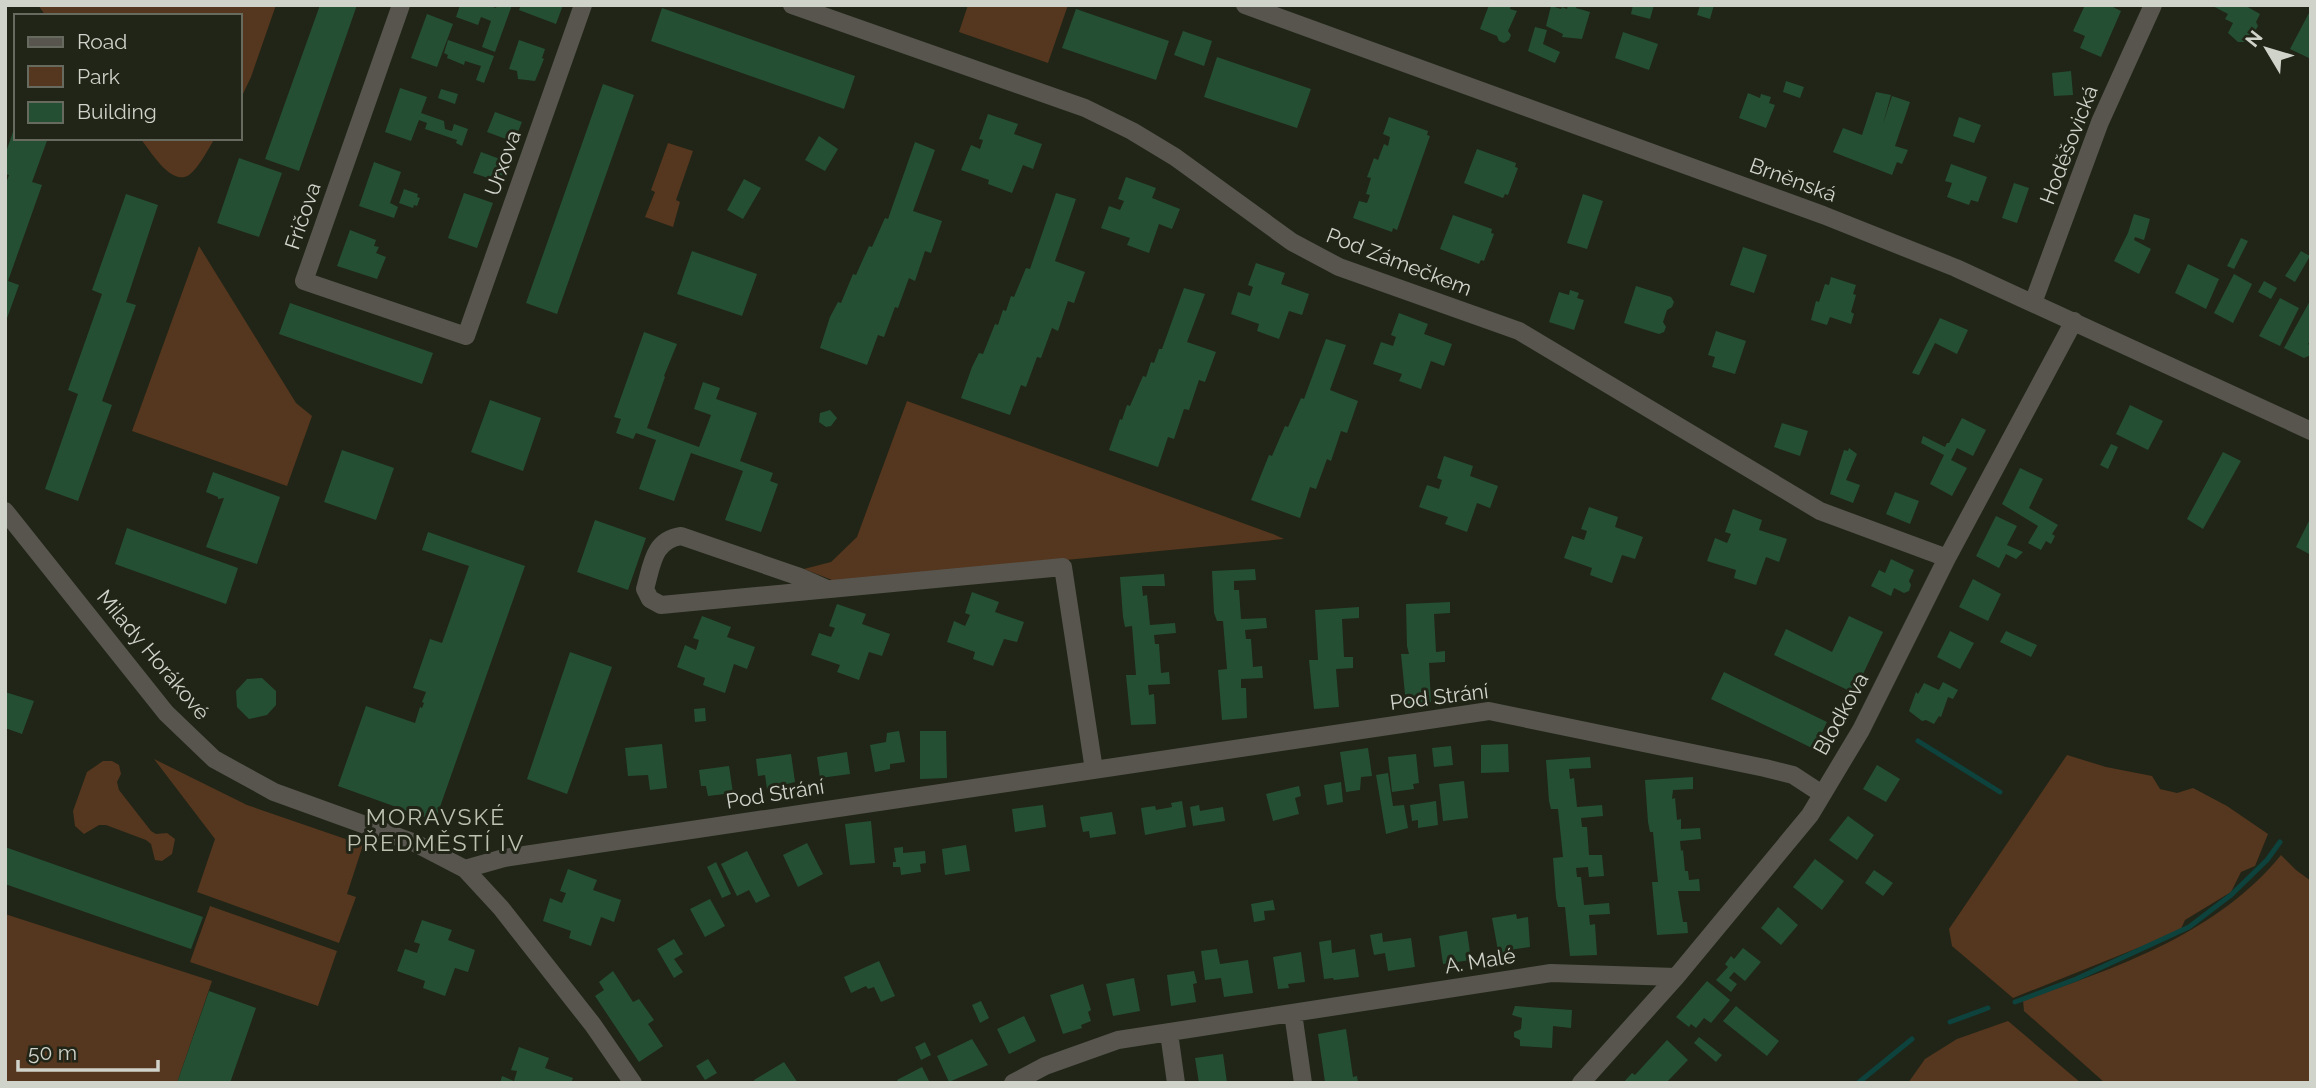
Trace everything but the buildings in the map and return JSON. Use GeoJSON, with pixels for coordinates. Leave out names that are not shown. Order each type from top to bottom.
{"type":"FeatureCollection","features":[{"type":"Feature","properties":{"kind":"street","name":"Fričova"},"geometry":{"type":"LineString","coordinates":[[401,5],[304,281],[466,336]]}},
{"type":"Feature","properties":{"kind":"street","name":"Urxova"},"geometry":{"type":"LineString","coordinates":[[466,336],[583,5]]}},
{"type":"Feature","properties":{"kind":"street","name":"Pod Zámečkem"},"geometry":{"type":"LineString","coordinates":[[792,5],[1085,108],[1132,131],[1175,157],[1292,242],[1339,267],[1519,331],[1820,511],[1947,558]]}},
{"type":"Feature","properties":{"kind":"street","name":"Brněnská"},"geometry":{"type":"LineString","coordinates":[[1245,5],[1823,215],[1956,268],[2311,431]]}},
{"type":"Feature","properties":{"kind":"street","name":"Hoděšovická"},"geometry":{"type":"LineString","coordinates":[[2034,303],[2100,122],[2153,5]]}},
{"type":"Feature","properties":{"kind":"street","name":"Blodkova"},"geometry":{"type":"LineString","coordinates":[[1581,1083],[1676,977],[1810,815],[1861,730],[1947,558],[2074,321]]}},
{"type":"Feature","properties":{"kind":"street","name":"Milady Horákové"},"geometry":{"type":"LineString","coordinates":[[5,512],[166,713],[214,759],[274,792],[415,843],[465,869],[502,908],[593,1025],[633,1083]]}},
{"type":"Feature","properties":{"kind":"street"},"geometry":{"type":"LineString","coordinates":[[827,590],[800,577],[681,536],[670,538],[659,545],[645,589],[650,599],[661,606],[827,590],[1063,567],[1094,770]]}},
{"type":"Feature","properties":{"kind":"street","name":"Pod Strání"},"geometry":{"type":"LineString","coordinates":[[465,869],[511,857],[1489,711],[1765,768],[1793,775],[1822,794]]}},
{"type":"Feature","properties":{"kind":"street","name":"A. Malé"},"geometry":{"type":"LineString","coordinates":[[1013,1083],[1046,1074],[1118,1040],[1551,973],[1676,977]]}},
{"type":"Feature","properties":{"kind":"street"},"geometry":{"type":"LineString","coordinates":[[1293,1013],[1303,1083]]}},
{"type":"Feature","properties":{"kind":"street"},"geometry":{"type":"LineString","coordinates":[[1169,1033],[1176,1083]]}},
{"type":"Feature","properties":{"kind":"green space"},"geometry":{"type":"Polygon","coordinates":[[[38,5],[276,5],[242,96],[242,14],[45,14],[38,5]]]}},
{"type":"Feature","properties":{"kind":"green space"},"geometry":{"type":"Polygon","coordinates":[[[968,5],[1068,5],[1048,63],[959,32],[968,5]]]}},
{"type":"Feature","properties":{"kind":"green space"},"geometry":{"type":"Polygon","coordinates":[[[142,140],[214,140],[189,175],[175,176],[162,166],[142,140]]]}},
{"type":"Feature","properties":{"kind":"green space"},"geometry":{"type":"Polygon","coordinates":[[[668,143],[693,151],[676,200],[680,202],[673,227],[645,217],[655,192],[651,190],[668,143]]]}},
{"type":"Feature","properties":{"kind":"green space"},"geometry":{"type":"Polygon","coordinates":[[[199,246],[296,403],[312,416],[287,486],[132,431],[199,246]]]}},
{"type":"Feature","properties":{"kind":"green space"},"geometry":{"type":"Polygon","coordinates":[[[907,401],[1284,539],[837,582],[804,569],[831,562],[857,537],[907,401]]]}},
{"type":"Feature","properties":{"kind":"green space"},"geometry":{"type":"Polygon","coordinates":[[[2067,755],[2106,767],[2152,776],[2160,789],[2177,793],[2193,788],[2227,806],[2268,834],[2255,866],[2241,872],[2231,892],[2185,920],[2180,931],[2013,998],[1952,946],[1949,929],[2067,755]]]}},
{"type":"Feature","properties":{"kind":"green space"},"geometry":{"type":"Polygon","coordinates":[[[154,759],[247,805],[363,845],[347,894],[356,897],[339,943],[197,892],[215,839],[154,759]]]}},
{"type":"Feature","properties":{"kind":"green space"},"geometry":{"type":"Polygon","coordinates":[[[103,761],[112,761],[119,765],[119,790],[151,831],[156,834],[167,833],[175,839],[172,854],[162,861],[155,860],[151,844],[146,840],[106,825],[99,825],[84,834],[75,826],[73,811],[87,772],[103,761]]]}},
{"type":"Feature","properties":{"kind":"green space"},"geometry":{"type":"Polygon","coordinates":[[[2281,855],[2311,881],[2311,1083],[2105,1083],[2024,1011],[2023,1000],[2128,961],[2196,927],[2256,882],[2281,855]]]}},
{"type":"Feature","properties":{"kind":"green space"},"geometry":{"type":"Polygon","coordinates":[[[210,906],[337,951],[318,1006],[190,962],[210,906]]]}},
{"type":"Feature","properties":{"kind":"green space"},"geometry":{"type":"Polygon","coordinates":[[[5,914],[212,981],[177,1083],[5,1083],[5,914]]]}},
{"type":"Feature","properties":{"kind":"green space"},"geometry":{"type":"Polygon","coordinates":[[[2008,1021],[2081,1083],[1908,1083],[1925,1059],[1957,1039],[2008,1021]]]}},
{"type":"Feature","properties":{"kind":"waterway"},"geometry":{"type":"LineString","coordinates":[[1918,741],[2000,792]]}},
{"type":"Feature","properties":{"kind":"waterway"},"geometry":{"type":"LineString","coordinates":[[2015,1002],[2076,979],[2189,927],[2231,895],[2267,860],[2280,842]]}},
{"type":"Feature","properties":{"kind":"waterway"},"geometry":{"type":"LineString","coordinates":[[1950,1022],[1988,1008]]}},
{"type":"Feature","properties":{"kind":"waterway"},"geometry":{"type":"LineString","coordinates":[[1858,1083],[1912,1039]]}},
{"type":"Feature","properties":{"kind":"district","name":"MORAVSKÉ PŘEDMĚSTÍ IV"},"geometry":{"type":"Point","coordinates":[436,830]}}]}
